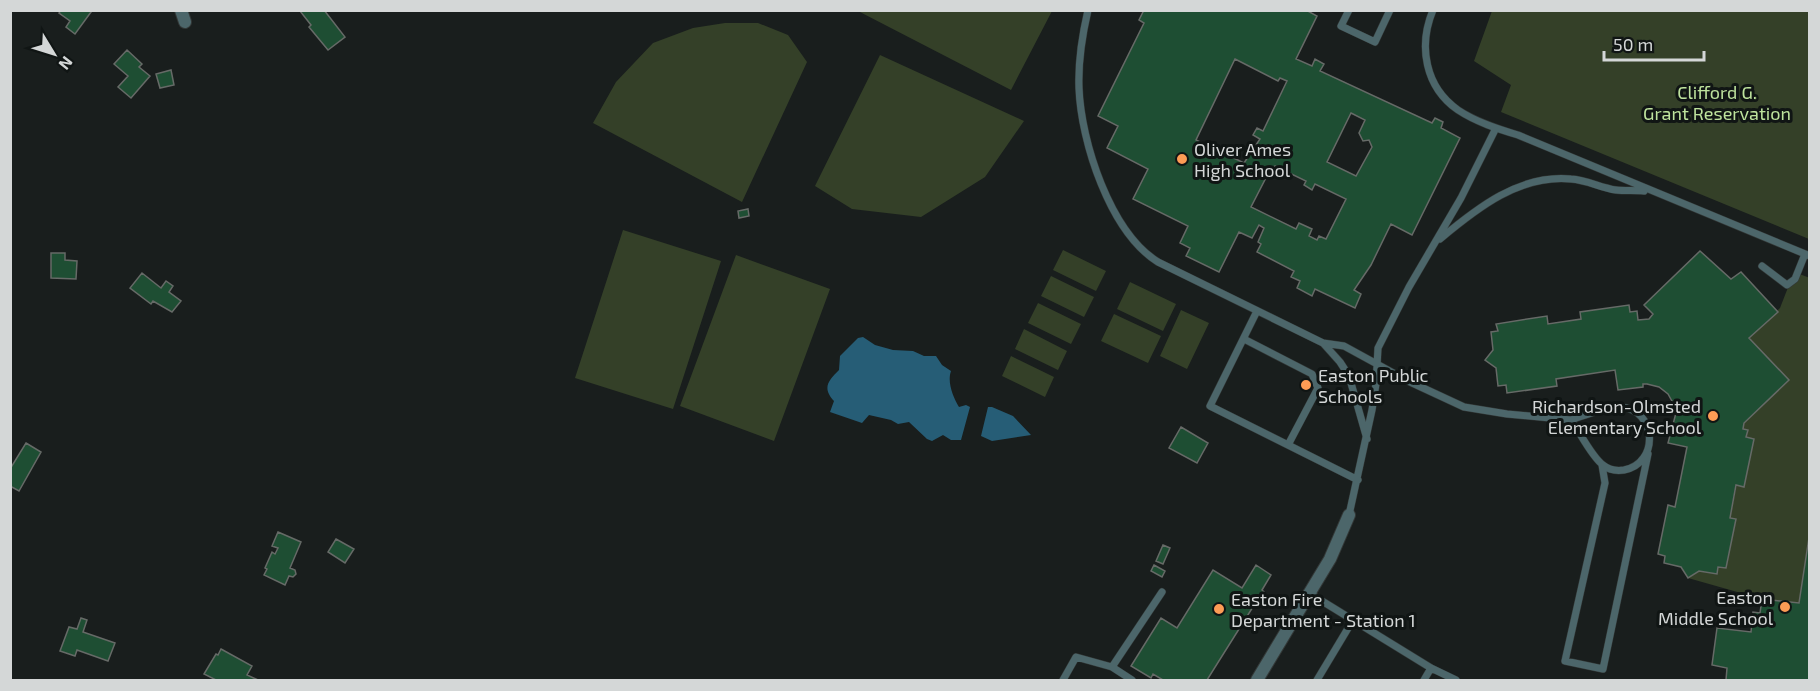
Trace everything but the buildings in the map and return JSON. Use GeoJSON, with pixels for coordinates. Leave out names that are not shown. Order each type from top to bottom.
{"type":"FeatureCollection","features":[{"type":"Feature","properties":{"kind":"street"},"geometry":{"type":"LineString","coordinates":[[1257,681],[1334,551],[1348,515]]}},
{"type":"Feature","properties":{"kind":"lane"},"geometry":{"type":"LineString","coordinates":[[1088,10],[1080,60],[1080,105],[1089,148],[1114,212],[1133,241],[1152,258],[1323,343],[1344,346],[1408,381],[1464,407],[1571,420],[1622,407],[1631,410],[1646,422],[1651,440],[1603,669],[1565,660],[1605,483],[1602,465],[1571,420]]}},
{"type":"Feature","properties":{"kind":"lane"},"geometry":{"type":"LineString","coordinates":[[1348,10],[1341,26],[1375,42],[1390,10]]}},
{"type":"Feature","properties":{"kind":"lane"},"geometry":{"type":"LineString","coordinates":[[1433,10],[1428,23],[1425,57],[1431,78],[1451,104],[1469,116],[1496,128],[1518,135],[1807,255],[1795,279],[1787,285],[1762,266]]}},
{"type":"Feature","properties":{"kind":"lane"},"geometry":{"type":"LineString","coordinates":[[1348,515],[1358,480],[1376,384],[1378,350],[1385,333],[1461,198],[1496,128]]}},
{"type":"Feature","properties":{"kind":"lane"},"geometry":{"type":"LineString","coordinates":[[1434,245],[1482,206],[1510,191],[1537,181],[1569,178],[1592,182],[1615,190],[1651,191]]}},
{"type":"Feature","properties":{"kind":"lane"},"geometry":{"type":"LineString","coordinates":[[1257,311],[1210,406],[1358,480]]}},
{"type":"Feature","properties":{"kind":"lane"},"geometry":{"type":"LineString","coordinates":[[1244,339],[1312,374],[1318,388],[1288,445]]}},
{"type":"Feature","properties":{"kind":"lane"},"geometry":{"type":"LineString","coordinates":[[1323,343],[1349,376],[1366,439]]}},
{"type":"Feature","properties":{"kind":"lane"},"geometry":{"type":"LineString","coordinates":[[1602,465],[1610,469],[1629,469],[1638,464],[1649,449]]}},
{"type":"Feature","properties":{"kind":"lane"},"geometry":{"type":"LineString","coordinates":[[1112,667],[1162,592]]}},
{"type":"Feature","properties":{"kind":"lane"},"geometry":{"type":"LineString","coordinates":[[1309,593],[1456,681]]}},
{"type":"Feature","properties":{"kind":"lane"},"geometry":{"type":"LineString","coordinates":[[1317,681],[1353,620]]}},
{"type":"Feature","properties":{"kind":"lane"},"geometry":{"type":"LineString","coordinates":[[1063,681],[1076,657],[1112,667],[1132,681]]}},
{"type":"Feature","properties":{"kind":"lane"},"geometry":{"type":"LineString","coordinates":[[1424,681],[1431,668]]}},
{"type":"Feature","properties":{"kind":"green space"},"geometry":{"type":"Polygon","coordinates":[[[858,11],[1052,11],[1011,90],[858,11]]]}},
{"type":"Feature","properties":{"kind":"green space","name":"Clifford G. Grant Reservation"},"geometry":{"type":"Polygon","coordinates":[[[1492,11],[1809,11],[1809,239],[1501,112],[1511,85],[1474,61],[1492,11]]]}},
{"type":"Feature","properties":{"kind":"green space"},"geometry":{"type":"Polygon","coordinates":[[[725,23],[758,23],[788,35],[807,62],[742,202],[593,123],[616,82],[653,43],[693,28],[725,23]]]}},
{"type":"Feature","properties":{"kind":"green space"},"geometry":{"type":"Polygon","coordinates":[[[880,55],[1024,121],[985,177],[921,217],[852,209],[815,186],[880,55]]]}},
{"type":"Feature","properties":{"kind":"green space"},"geometry":{"type":"Polygon","coordinates":[[[623,230],[721,261],[673,409],[575,378],[623,230]]]}},
{"type":"Feature","properties":{"kind":"green space"},"geometry":{"type":"Polygon","coordinates":[[[1063,250],[1106,271],[1096,291],[1053,270],[1063,250]]]}},
{"type":"Feature","properties":{"kind":"green space"},"geometry":{"type":"Polygon","coordinates":[[[736,255],[830,289],[774,441],[680,406],[736,255]]]}},
{"type":"Feature","properties":{"kind":"green space"},"geometry":{"type":"Polygon","coordinates":[[[1794,272],[1810,278],[1810,531],[1799,603],[1762,599],[1688,578],[1699,571],[1716,574],[1718,567],[1726,568],[1736,520],[1730,518],[1748,430],[1743,429],[1744,423],[1789,380],[1749,338],[1780,308],[1794,272]]]}},
{"type":"Feature","properties":{"kind":"green space"},"geometry":{"type":"Polygon","coordinates":[[[1051,276],[1094,297],[1084,317],[1041,296],[1051,276]]]}},
{"type":"Feature","properties":{"kind":"green space"},"geometry":{"type":"Polygon","coordinates":[[[1130,282],[1176,304],[1163,331],[1117,309],[1130,282]]]}},
{"type":"Feature","properties":{"kind":"green space"},"geometry":{"type":"Polygon","coordinates":[[[1038,303],[1081,324],[1071,344],[1028,323],[1038,303]]]}},
{"type":"Feature","properties":{"kind":"green space"},"geometry":{"type":"Polygon","coordinates":[[[1181,310],[1209,323],[1187,369],[1160,356],[1181,310]]]}},
{"type":"Feature","properties":{"kind":"green space"},"geometry":{"type":"Polygon","coordinates":[[[1114,314],[1161,336],[1148,363],[1101,341],[1114,314]]]}},
{"type":"Feature","properties":{"kind":"green space"},"geometry":{"type":"Polygon","coordinates":[[[1024,329],[1067,351],[1058,370],[1015,349],[1024,329]]]}},
{"type":"Feature","properties":{"kind":"green space"},"geometry":{"type":"Polygon","coordinates":[[[1011,356],[1054,377],[1045,397],[1002,376],[1011,356]]]}},
{"type":"Feature","properties":{"kind":"water"},"geometry":{"type":"Polygon","coordinates":[[[863,337],[875,345],[893,350],[936,356],[942,365],[951,371],[950,385],[959,407],[966,405],[970,407],[961,440],[951,440],[943,435],[932,441],[909,422],[898,424],[869,415],[862,423],[830,412],[834,401],[827,388],[839,370],[840,356],[858,338],[863,337]]]}},
{"type":"Feature","properties":{"kind":"water"},"geometry":{"type":"Polygon","coordinates":[[[988,407],[1013,416],[1031,435],[992,441],[981,436],[988,407]]]}},
{"type":"Feature","properties":{"kind":"place","name":"Oliver Ames High School"},"geometry":{"type":"Point","coordinates":[1182,159]}},
{"type":"Feature","properties":{"kind":"place","name":"Easton Public Schools"},"geometry":{"type":"Point","coordinates":[1306,385]}},
{"type":"Feature","properties":{"kind":"place","name":"Richardson-Olmsted Elementary School"},"geometry":{"type":"Point","coordinates":[1713,416]}},
{"type":"Feature","properties":{"kind":"place","name":"Easton Middle School"},"geometry":{"type":"Point","coordinates":[1785,607]}},
{"type":"Feature","properties":{"kind":"place","name":"Easton Fire Department - Station 1"},"geometry":{"type":"Point","coordinates":[1219,609]}}]}
